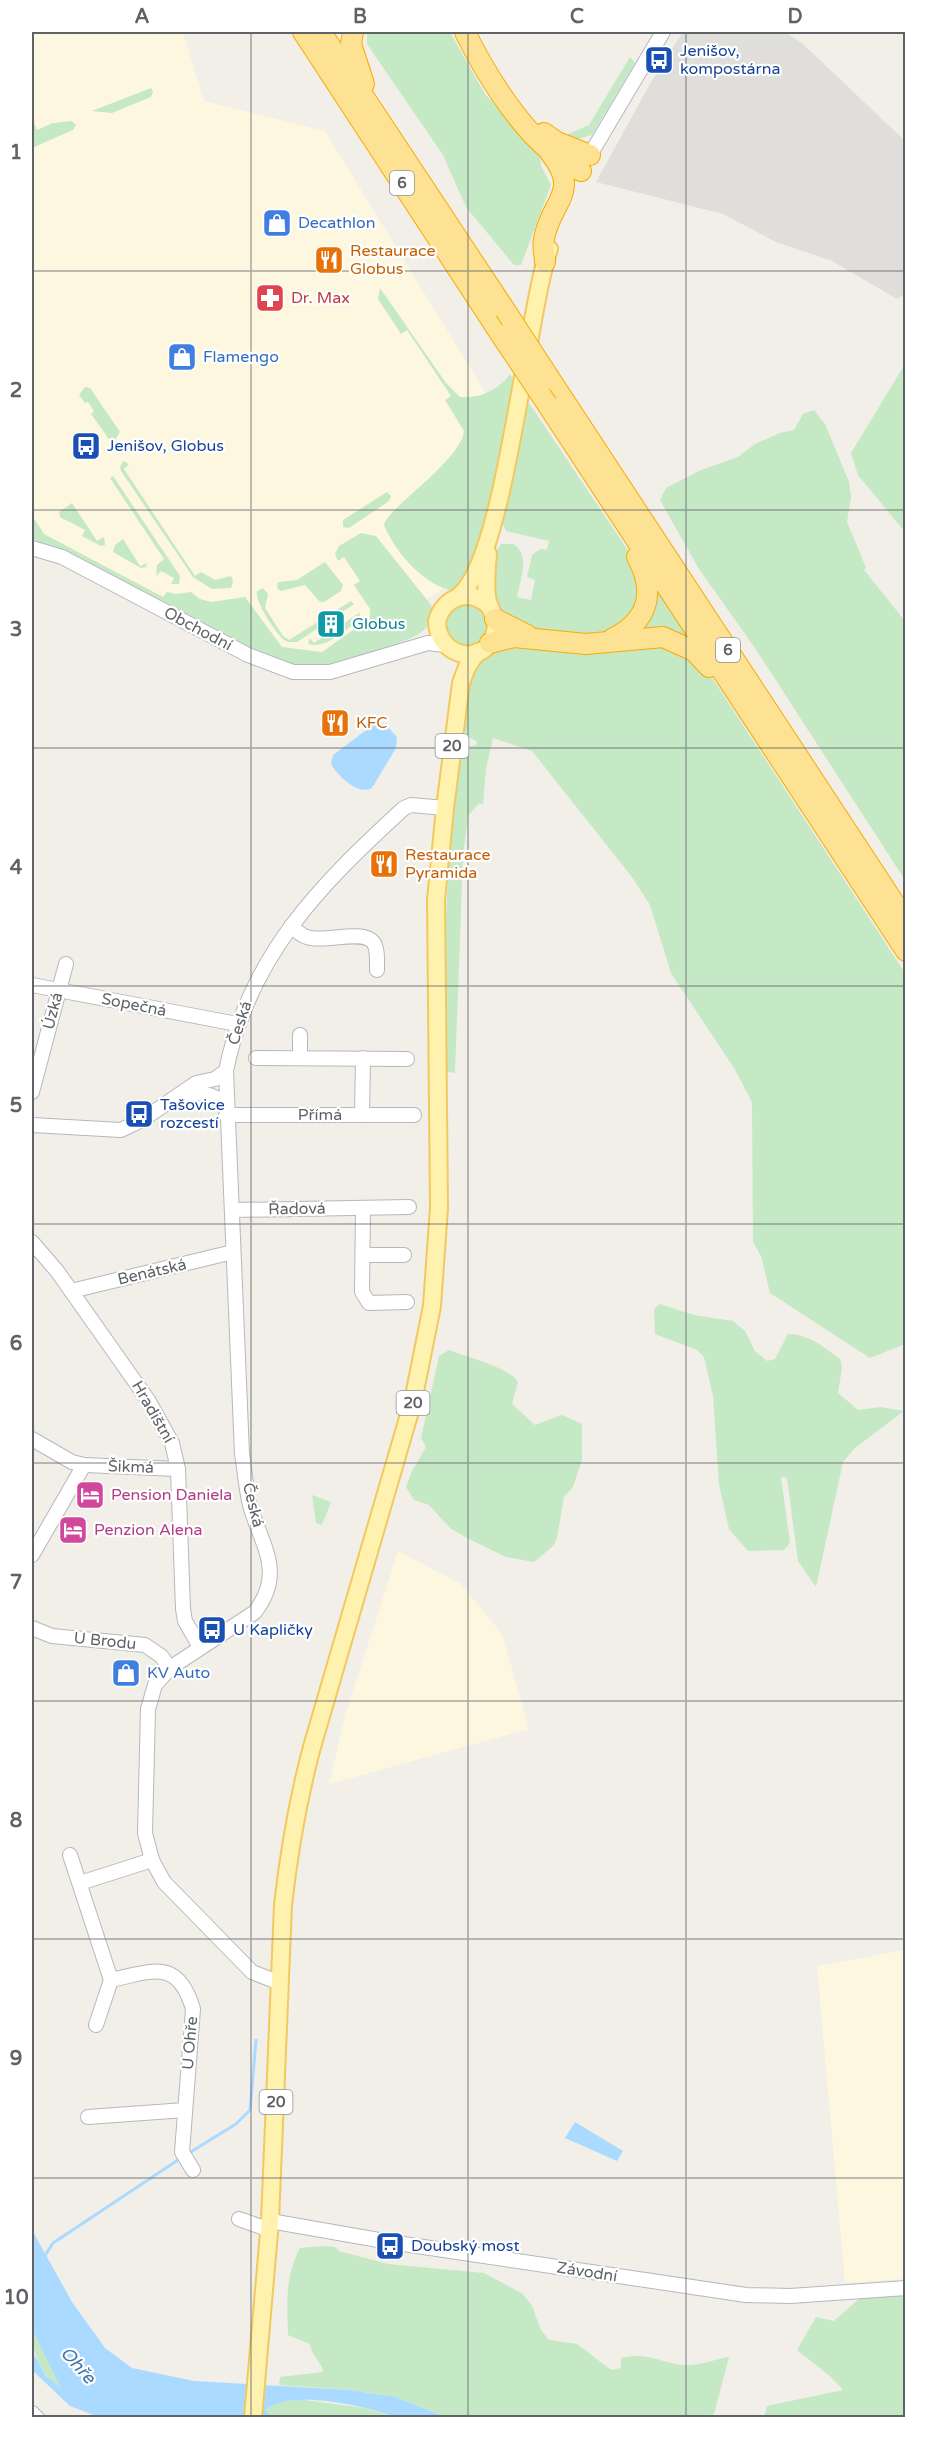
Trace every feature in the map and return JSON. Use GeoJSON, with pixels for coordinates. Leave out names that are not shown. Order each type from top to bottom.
{"type":"FeatureCollection","features":[{"type":"Feature","properties":{"kind":"highway","name":"6"},"geometry":{"type":"LineString","coordinates":[[303,32],[906,951]]}},
{"type":"Feature","properties":{"kind":"highway","name":"6"},"geometry":{"type":"LineString","coordinates":[[321,32],[906,921]]}},
{"type":"Feature","properties":{"kind":"highway"},"geometry":{"type":"LineString","coordinates":[[353,32],[351,44],[361,78],[381,123]]}},
{"type":"Feature","properties":{"kind":"highway"},"geometry":{"type":"LineString","coordinates":[[465,32],[489,77],[511,108],[550,151],[563,170],[566,183],[543,240],[545,262]]}},
{"type":"Feature","properties":{"kind":"highway"},"geometry":{"type":"LineString","coordinates":[[511,108],[586,163]]}},
{"type":"Feature","properties":{"kind":"highway"},"geometry":{"type":"LineString","coordinates":[[550,151],[586,163]]}},
{"type":"Feature","properties":{"kind":"highway"},"geometry":{"type":"LineString","coordinates":[[598,483],[642,566],[647,591],[647,600],[638,621],[619,635],[598,644]]}},
{"type":"Feature","properties":{"kind":"highway"},"geometry":{"type":"LineString","coordinates":[[492,613],[530,636]]}},
{"type":"Feature","properties":{"kind":"highway"},"geometry":{"type":"LineString","coordinates":[[483,648],[506,637],[530,636],[567,643],[598,644],[648,637],[675,640],[694,651],[740,699]]}},
{"type":"Feature","properties":{"kind":"main road"},"geometry":{"type":"LineString","coordinates":[[489,537],[486,586],[495,632],[483,648],[463,654],[448,648],[439,635],[437,621],[445,605],[469,588],[489,537],[506,467],[533,309],[545,262],[565,205],[586,163]]}},
{"type":"Feature","properties":{"kind":"main road"},"geometry":{"type":"LineString","coordinates":[[459,596],[476,597],[492,613]]}},
{"type":"Feature","properties":{"kind":"main road","name":"20"},"geometry":{"type":"LineString","coordinates":[[448,648],[461,683]]}},
{"type":"Feature","properties":{"kind":"main road","name":"20"},"geometry":{"type":"LineString","coordinates":[[253,2418],[270,2225],[286,1876],[301,1789],[413,1401],[432,1306],[439,1208],[436,900],[444,808],[461,683],[467,667],[483,648]]}},
{"type":"Feature","properties":{"kind":"street"},"geometry":{"type":"LineString","coordinates":[[586,163],[663,32]]}},
{"type":"Feature","properties":{"kind":"street","name":"Obchodní"},"geometry":{"type":"LineString","coordinates":[[32,548],[62,557],[273,666],[293,672],[314,674],[330,672],[428,643],[448,648]]}},
{"type":"Feature","properties":{"kind":"street","name":"Obchodní"},"geometry":{"type":"LineString","coordinates":[[372,659],[421,636],[437,621]]}},
{"type":"Feature","properties":{"kind":"street","name":"Česká"},"geometry":{"type":"LineString","coordinates":[[280,1983],[252,1972],[164,1882],[152,1860],[146,1833],[148,1709],[155,1685],[170,1668],[200,1647],[243,1623],[255,1612],[264,1601],[271,1578],[270,1562],[250,1506],[242,1454],[226,1071],[237,1024],[264,966],[291,926],[318,893],[404,808],[411,805],[444,808]]}},
{"type":"Feature","properties":{"kind":"street"},"geometry":{"type":"LineString","coordinates":[[291,926],[305,937],[311,938],[364,936],[373,941],[376,948],[377,970]]}},
{"type":"Feature","properties":{"kind":"street","name":"Úzká"},"geometry":{"type":"LineString","coordinates":[[32,1092],[66,964]]}},
{"type":"Feature","properties":{"kind":"street","name":"Sopečná"},"geometry":{"type":"LineString","coordinates":[[32,985],[237,1024]]}},
{"type":"Feature","properties":{"kind":"street"},"geometry":{"type":"LineString","coordinates":[[300,1035],[300,1058]]}},
{"type":"Feature","properties":{"kind":"street"},"geometry":{"type":"LineString","coordinates":[[256,1058],[300,1058],[333,1053],[363,1058],[407,1059]]}},
{"type":"Feature","properties":{"kind":"street"},"geometry":{"type":"LineString","coordinates":[[362,1115],[363,1058]]}},
{"type":"Feature","properties":{"kind":"street"},"geometry":{"type":"LineString","coordinates":[[32,1125],[121,1130],[132,1126],[196,1083],[215,1079],[226,1071]]}},
{"type":"Feature","properties":{"kind":"street"},"geometry":{"type":"LineString","coordinates":[[176,1098],[203,1093],[213,1095],[226,1109]]}},
{"type":"Feature","properties":{"kind":"street","name":"Přímá"},"geometry":{"type":"LineString","coordinates":[[226,1109],[414,1115]]}},
{"type":"Feature","properties":{"kind":"street","name":"Řadová"},"geometry":{"type":"LineString","coordinates":[[232,1210],[409,1207]]}},
{"type":"Feature","properties":{"kind":"street"},"geometry":{"type":"LineString","coordinates":[[363,1208],[362,1292],[369,1303],[407,1302]]}},
{"type":"Feature","properties":{"kind":"street","name":"Hradištní"},"geometry":{"type":"LineString","coordinates":[[32,1242],[46,1256],[159,1417],[172,1443],[178,1469],[183,1609],[185,1622],[200,1647]]}},
{"type":"Feature","properties":{"kind":"street","name":"Benátská"},"geometry":{"type":"LineString","coordinates":[[71,1291],[233,1252]]}},
{"type":"Feature","properties":{"kind":"street"},"geometry":{"type":"LineString","coordinates":[[363,1255],[404,1255]]}},
{"type":"Feature","properties":{"kind":"street","name":"Šikmá"},"geometry":{"type":"LineString","coordinates":[[32,1439],[72,1462],[84,1465],[178,1469]]}},
{"type":"Feature","properties":{"kind":"street","name":"Šikmá"},"geometry":{"type":"LineString","coordinates":[[32,1555],[84,1465]]}},
{"type":"Feature","properties":{"kind":"street","name":"U Brodu"},"geometry":{"type":"LineString","coordinates":[[32,1628],[52,1636],[145,1645],[161,1656],[170,1668]]}},
{"type":"Feature","properties":{"kind":"street"},"geometry":{"type":"LineString","coordinates":[[70,1855],[111,1980],[96,2025]]}},
{"type":"Feature","properties":{"kind":"street"},"geometry":{"type":"LineString","coordinates":[[80,1883],[152,1860]]}},
{"type":"Feature","properties":{"kind":"street","name":"U Ohře"},"geometry":{"type":"LineString","coordinates":[[111,1980],[161,1971],[179,1978],[188,1992],[193,2009],[185,2110],[187,2160]]}},
{"type":"Feature","properties":{"kind":"street"},"geometry":{"type":"LineString","coordinates":[[88,2117],[185,2110]]}},
{"type":"Feature","properties":{"kind":"street"},"geometry":{"type":"LineString","coordinates":[[239,2219],[270,2225]]}},
{"type":"Feature","properties":{"kind":"street","name":"Závodní"},"geometry":{"type":"LineString","coordinates":[[270,2225],[746,2295],[790,2296],[906,2288]]}},
{"type":"Feature","properties":{"kind":"street"},"geometry":{"type":"LineString","coordinates":[[32,2413],[37,2418]]}},
{"type":"Feature","properties":{"kind":"shaded area"},"geometry":{"type":"Polygon","coordinates":[[[32,32],[183,32],[204,101],[325,131],[502,420],[462,575],[361,644],[322,659],[269,652],[32,529],[32,32]]]}},
{"type":"Feature","properties":{"kind":"shaded area"},"geometry":{"type":"Polygon","coordinates":[[[683,32],[785,32],[803,44],[905,141],[905,294],[897,299],[832,261],[776,242],[723,214],[596,182],[651,82],[683,32]]]}},
{"type":"Feature","properties":{"kind":"shaded area"},"geometry":{"type":"Polygon","coordinates":[[[398,1551],[461,1584],[502,1634],[529,1729],[329,1784],[346,1713],[398,1551]]]}},
{"type":"Feature","properties":{"kind":"shaded area"},"geometry":{"type":"Polygon","coordinates":[[[905,1950],[905,2279],[845,2283],[817,1966],[905,1950]]]}},
{"type":"Feature","properties":{"kind":"green space"},"geometry":{"type":"Polygon","coordinates":[[[367,32],[450,32],[485,94],[540,154],[541,166],[551,185],[521,265],[514,265],[466,207],[443,155],[367,44],[367,32]]]}},
{"type":"Feature","properties":{"kind":"green space"},"geometry":{"type":"Polygon","coordinates":[[[630,57],[635,63],[592,135],[571,141],[564,136],[589,125],[630,57]]]}},
{"type":"Feature","properties":{"kind":"green space"},"geometry":{"type":"Polygon","coordinates":[[[151,88],[153,92],[151,97],[112,113],[92,111],[151,88]]]}},
{"type":"Feature","properties":{"kind":"green space"},"geometry":{"type":"Polygon","coordinates":[[[72,121],[76,125],[73,130],[32,148],[32,124],[34,123],[37,130],[53,123],[72,121]]]}},
{"type":"Feature","properties":{"kind":"green space"},"geometry":{"type":"Polygon","coordinates":[[[380,288],[446,383],[460,397],[488,392],[500,385],[510,374],[515,381],[503,453],[473,571],[455,591],[433,583],[412,567],[403,557],[384,525],[397,508],[451,456],[460,443],[464,431],[445,400],[451,396],[407,330],[401,334],[378,299],[380,288]]]}},
{"type":"Feature","properties":{"kind":"green space"},"geometry":{"type":"Polygon","coordinates":[[[905,364],[905,532],[858,475],[851,453],[905,364]]]}},
{"type":"Feature","properties":{"kind":"green space"},"geometry":{"type":"Polygon","coordinates":[[[85,387],[90,388],[120,432],[115,440],[109,439],[91,414],[94,411],[88,402],[85,403],[79,395],[85,387]]]}},
{"type":"Feature","properties":{"kind":"green space"},"geometry":{"type":"Polygon","coordinates":[[[527,400],[638,568],[639,605],[610,633],[582,636],[520,627],[498,607],[492,588],[495,553],[501,544],[513,544],[522,554],[523,568],[517,597],[531,600],[535,580],[527,577],[532,555],[540,549],[547,550],[549,541],[506,531],[502,521],[527,400]]]}},
{"type":"Feature","properties":{"kind":"green space"},"geometry":{"type":"Polygon","coordinates":[[[814,410],[825,424],[849,482],[851,497],[847,522],[866,568],[864,570],[905,621],[905,880],[755,648],[699,569],[660,500],[666,488],[701,470],[738,457],[755,444],[780,433],[794,430],[803,414],[814,410]]]}},
{"type":"Feature","properties":{"kind":"green space"},"geometry":{"type":"Polygon","coordinates":[[[123,461],[129,464],[124,469],[195,576],[201,572],[215,580],[231,576],[233,581],[231,588],[212,589],[193,577],[121,471],[123,461]]]}},
{"type":"Feature","properties":{"kind":"green space"},"geometry":{"type":"Polygon","coordinates":[[[113,476],[180,576],[179,584],[171,584],[174,578],[161,571],[156,576],[157,565],[164,559],[110,478],[113,476]]]}},
{"type":"Feature","properties":{"kind":"green space"},"geometry":{"type":"Polygon","coordinates":[[[387,492],[391,496],[389,501],[349,528],[343,527],[343,520],[387,492]]]}},
{"type":"Feature","properties":{"kind":"green space"},"geometry":{"type":"Polygon","coordinates":[[[72,503],[97,541],[104,537],[105,545],[101,546],[82,536],[85,530],[60,517],[59,512],[72,503]]]}},
{"type":"Feature","properties":{"kind":"green space"},"geometry":{"type":"Polygon","coordinates":[[[32,515],[44,534],[163,597],[167,592],[176,594],[191,592],[200,599],[211,602],[245,597],[282,647],[322,652],[370,618],[370,609],[354,585],[360,581],[344,557],[338,561],[335,554],[339,546],[361,533],[376,536],[431,605],[431,618],[425,629],[417,635],[364,657],[331,664],[313,665],[273,661],[32,538],[32,515]]]}},
{"type":"Feature","properties":{"kind":"green space"},"geometry":{"type":"Polygon","coordinates":[[[123,539],[140,566],[147,563],[146,567],[141,568],[113,552],[115,545],[123,539]]]}},
{"type":"Feature","properties":{"kind":"green space"},"geometry":{"type":"Polygon","coordinates":[[[325,562],[343,585],[341,591],[324,602],[320,602],[305,585],[281,591],[277,588],[278,582],[297,580],[325,562]]]}},
{"type":"Feature","properties":{"kind":"green space"},"geometry":{"type":"Polygon","coordinates":[[[654,585],[691,641],[634,633],[654,585]]]}},
{"type":"Feature","properties":{"kind":"green space"},"geometry":{"type":"Polygon","coordinates":[[[263,588],[268,594],[265,608],[283,636],[289,640],[351,601],[354,604],[297,642],[289,642],[279,635],[262,608],[257,591],[263,588]]]}},
{"type":"Feature","properties":{"kind":"green space"},"geometry":{"type":"Polygon","coordinates":[[[466,603],[481,610],[488,625],[481,640],[466,647],[451,640],[444,625],[451,610],[466,603]]]}},
{"type":"Feature","properties":{"kind":"green space"},"geometry":{"type":"Polygon","coordinates":[[[359,613],[356,621],[337,637],[322,644],[308,644],[310,638],[314,643],[359,613]]]}},
{"type":"Feature","properties":{"kind":"green space"},"geometry":{"type":"Polygon","coordinates":[[[673,645],[709,673],[905,973],[905,1344],[870,1358],[770,1293],[761,1256],[753,1242],[752,1102],[734,1068],[671,973],[650,905],[632,877],[532,751],[493,738],[486,769],[483,804],[479,803],[468,816],[463,856],[455,1073],[444,1071],[448,872],[462,753],[466,747],[476,745],[477,741],[467,737],[464,722],[468,690],[476,665],[498,647],[673,645]]]}},
{"type":"Feature","properties":{"kind":"green space"},"geometry":{"type":"Polygon","coordinates":[[[660,1304],[694,1315],[733,1321],[745,1331],[755,1351],[767,1361],[775,1359],[788,1334],[809,1339],[840,1359],[842,1367],[838,1393],[858,1410],[881,1407],[904,1411],[855,1448],[843,1462],[816,1587],[798,1561],[787,1478],[781,1477],[790,1543],[784,1550],[748,1551],[729,1529],[719,1484],[713,1396],[704,1357],[697,1350],[655,1334],[654,1309],[660,1304]]]}},
{"type":"Feature","properties":{"kind":"green space"},"geometry":{"type":"Polygon","coordinates":[[[449,1350],[497,1367],[513,1377],[518,1382],[512,1404],[535,1425],[562,1415],[582,1424],[582,1460],[573,1487],[564,1497],[557,1538],[554,1545],[534,1562],[506,1557],[467,1538],[450,1528],[429,1505],[414,1500],[406,1487],[426,1447],[421,1438],[439,1356],[449,1350]]]}},
{"type":"Feature","properties":{"kind":"green space"},"geometry":{"type":"Polygon","coordinates":[[[312,1495],[331,1502],[322,1525],[316,1523],[312,1495]]]}},
{"type":"Feature","properties":{"kind":"green space"},"geometry":{"type":"Polygon","coordinates":[[[335,2247],[339,2251],[388,2264],[484,2273],[523,2294],[532,2306],[541,2330],[549,2340],[577,2344],[611,2370],[621,2368],[621,2358],[630,2356],[687,2365],[729,2357],[714,2414],[699,2417],[446,2417],[395,2397],[350,2390],[279,2385],[280,2377],[323,2372],[310,2344],[288,2335],[287,2312],[289,2279],[300,2248],[335,2247]]]}},
{"type":"Feature","properties":{"kind":"green space"},"geometry":{"type":"Polygon","coordinates":[[[905,2294],[905,2417],[764,2418],[767,2406],[843,2390],[831,2377],[797,2350],[816,2317],[834,2321],[861,2297],[905,2294]]]}},
{"type":"Feature","properties":{"kind":"green space"},"geometry":{"type":"Polygon","coordinates":[[[32,2329],[61,2388],[48,2377],[39,2363],[32,2329]]]}},
{"type":"Feature","properties":{"kind":"green space"},"geometry":{"type":"Polygon","coordinates":[[[297,2399],[364,2408],[395,2417],[268,2416],[266,2410],[272,2404],[297,2399]]]}},
{"type":"Feature","properties":{"kind":"water"},"geometry":{"type":"Polygon","coordinates":[[[385,724],[397,737],[396,748],[372,788],[361,789],[349,784],[331,764],[333,755],[373,725],[385,724]]]}},
{"type":"Feature","properties":{"kind":"water"},"geometry":{"type":"Polygon","coordinates":[[[575,2122],[623,2151],[617,2161],[565,2138],[575,2122]]]}},
{"type":"Feature","properties":{"kind":"water","name":"Ohře"},"geometry":{"type":"Polygon","coordinates":[[[32,2230],[72,2302],[105,2348],[132,2368],[194,2381],[350,2390],[395,2397],[446,2417],[400,2418],[329,2401],[310,2400],[292,2400],[277,2404],[266,2410],[271,2418],[99,2417],[70,2406],[32,2370],[32,2351],[46,2376],[61,2388],[32,2329],[32,2230]]]}},
{"type":"Feature","properties":{"kind":"waterway"},"geometry":{"type":"LineString","coordinates":[[189,2153],[236,2124],[250,2110],[256,2040]]}},
{"type":"Feature","properties":{"kind":"waterway"},"geometry":{"type":"LineString","coordinates":[[44,2257],[53,2243],[181,2158]]}},
{"type":"Feature","properties":{"kind":"place","name":"Jenišov, kompostárna"},"geometry":{"type":"Point","coordinates":[659,60]}},
{"type":"Feature","properties":{"kind":"place","name":"Decathlon"},"geometry":{"type":"Point","coordinates":[277,223]}},
{"type":"Feature","properties":{"kind":"place","name":"Restaurace Globus"},"geometry":{"type":"Point","coordinates":[329,260]}},
{"type":"Feature","properties":{"kind":"place","name":"Dr. Max"},"geometry":{"type":"Point","coordinates":[270,298]}},
{"type":"Feature","properties":{"kind":"place","name":"Flamengo"},"geometry":{"type":"Point","coordinates":[182,357]}},
{"type":"Feature","properties":{"kind":"place","name":"Jenišov, Globus"},"geometry":{"type":"Point","coordinates":[86,446]}},
{"type":"Feature","properties":{"kind":"place","name":"Globus"},"geometry":{"type":"Point","coordinates":[331,624]}},
{"type":"Feature","properties":{"kind":"place","name":"KFC"},"geometry":{"type":"Point","coordinates":[335,723]}},
{"type":"Feature","properties":{"kind":"place","name":"Restaurace Pyramida"},"geometry":{"type":"Point","coordinates":[384,864]}},
{"type":"Feature","properties":{"kind":"place","name":"Tašovice rozcestí"},"geometry":{"type":"Point","coordinates":[139,1114]}},
{"type":"Feature","properties":{"kind":"place","name":"Pension Daniela"},"geometry":{"type":"Point","coordinates":[90,1495]}},
{"type":"Feature","properties":{"kind":"place","name":"Penzion Alena"},"geometry":{"type":"Point","coordinates":[73,1530]}},
{"type":"Feature","properties":{"kind":"place","name":"U Kapličky"},"geometry":{"type":"Point","coordinates":[212,1630]}},
{"type":"Feature","properties":{"kind":"place","name":"KV Auto"},"geometry":{"type":"Point","coordinates":[126,1673]}},
{"type":"Feature","properties":{"kind":"place","name":"Doubský most"},"geometry":{"type":"Point","coordinates":[390,2246]}}]}
